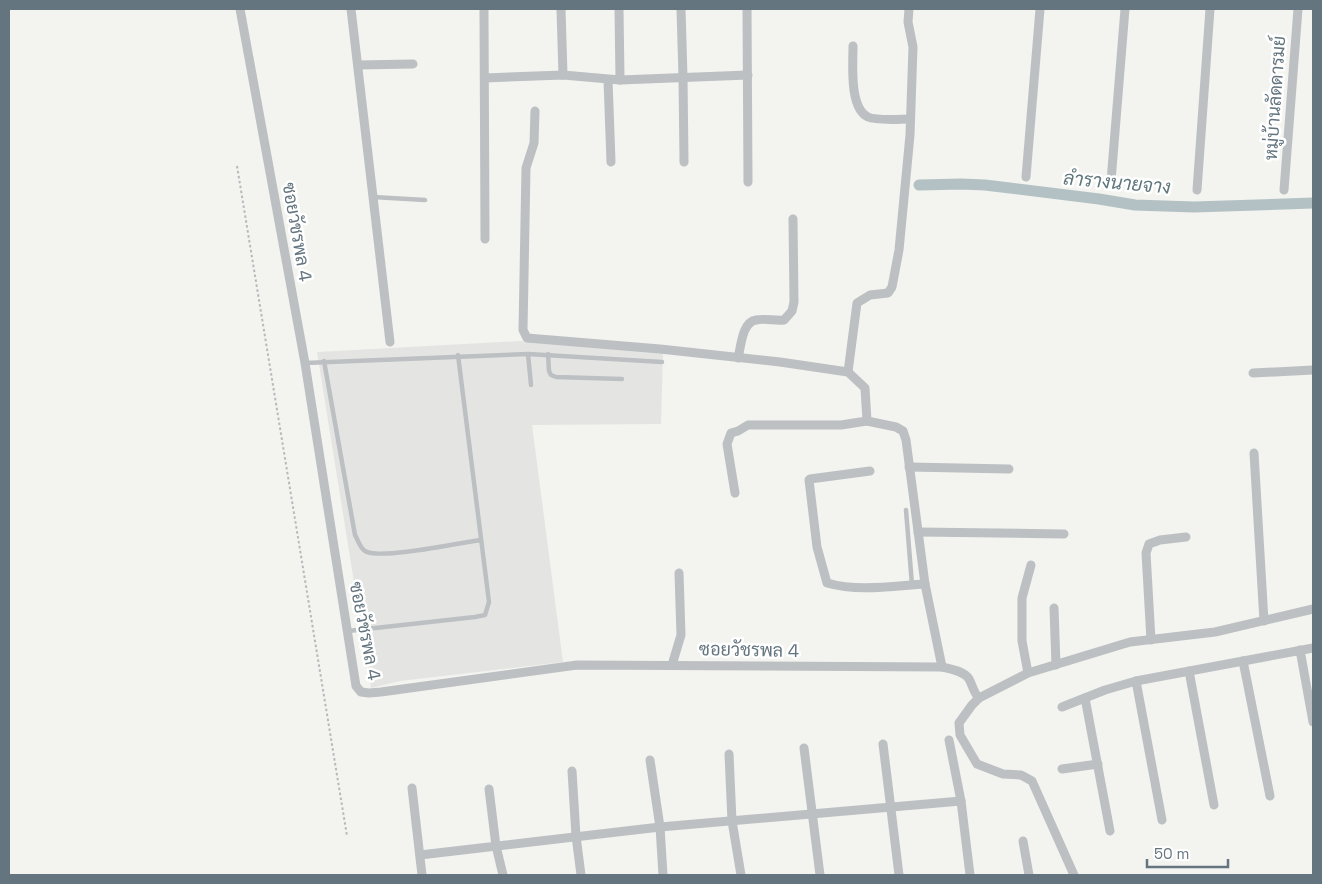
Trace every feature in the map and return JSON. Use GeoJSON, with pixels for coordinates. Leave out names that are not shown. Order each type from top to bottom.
{"type":"FeatureCollection","features":[{"type":"Feature","properties":{"kind":"street","name":"ซอยวัชรพล 4"},"geometry":{"type":"LineString","coordinates":[[240,9],[305,363],[346,631],[356,686],[361,692],[368,693],[577,665],[942,667],[954,669],[968,677],[974,694],[979,698]]}},
{"type":"Feature","properties":{"kind":"street"},"geometry":{"type":"LineString","coordinates":[[351,9],[390,342]]}},
{"type":"Feature","properties":{"kind":"street"},"geometry":{"type":"LineString","coordinates":[[484,9],[485,239]]}},
{"type":"Feature","properties":{"kind":"street"},"geometry":{"type":"LineString","coordinates":[[561,9],[563,75]]}},
{"type":"Feature","properties":{"kind":"street"},"geometry":{"type":"LineString","coordinates":[[619,9],[620,80]]}},
{"type":"Feature","properties":{"kind":"street"},"geometry":{"type":"LineString","coordinates":[[681,9],[684,77],[684,162]]}},
{"type":"Feature","properties":{"kind":"street"},"geometry":{"type":"LineString","coordinates":[[747,9],[748,182]]}},
{"type":"Feature","properties":{"kind":"street"},"geometry":{"type":"LineString","coordinates":[[848,372],[857,303],[870,295],[888,292],[892,287],[899,250],[910,119],[913,47],[908,22],[909,9]]}},
{"type":"Feature","properties":{"kind":"street"},"geometry":{"type":"LineString","coordinates":[[1026,177],[1040,9]]}},
{"type":"Feature","properties":{"kind":"street"},"geometry":{"type":"LineString","coordinates":[[1111,181],[1125,9]]}},
{"type":"Feature","properties":{"kind":"street"},"geometry":{"type":"LineString","coordinates":[[1197,190],[1210,9]]}},
{"type":"Feature","properties":{"kind":"street","name":"หมู่บ้านลัดดารมย์"},"geometry":{"type":"LineString","coordinates":[[1284,190],[1298,9]]}},
{"type":"Feature","properties":{"kind":"street"},"geometry":{"type":"LineString","coordinates":[[853,46],[854,93],[862,113],[869,118],[910,119]]}},
{"type":"Feature","properties":{"kind":"street"},"geometry":{"type":"LineString","coordinates":[[358,65],[413,64]]}},
{"type":"Feature","properties":{"kind":"street"},"geometry":{"type":"LineString","coordinates":[[485,78],[563,75],[620,80],[748,75]]}},
{"type":"Feature","properties":{"kind":"street"},"geometry":{"type":"LineString","coordinates":[[608,80],[611,162]]}},
{"type":"Feature","properties":{"kind":"street"},"geometry":{"type":"LineString","coordinates":[[535,111],[534,143],[526,168],[524,334],[530,339],[660,349],[848,372],[866,388],[867,421]]}},
{"type":"Feature","properties":{"kind":"street"},"geometry":{"type":"LineString","coordinates":[[738,358],[745,330],[749,323],[756,320],[784,320],[792,311],[794,302],[793,219]]}},
{"type":"Feature","properties":{"kind":"street"},"geometry":{"type":"LineString","coordinates":[[1253,373],[1313,370]]}},
{"type":"Feature","properties":{"kind":"street"},"geometry":{"type":"LineString","coordinates":[[734,493],[727,444],[728,437],[731,433],[748,425],[840,425],[867,421],[896,426],[903,431],[906,440],[925,584],[942,667]]}},
{"type":"Feature","properties":{"kind":"street"},"geometry":{"type":"LineString","coordinates":[[1254,453],[1264,621]]}},
{"type":"Feature","properties":{"kind":"street"},"geometry":{"type":"LineString","coordinates":[[909,467],[1009,469]]}},
{"type":"Feature","properties":{"kind":"street"},"geometry":{"type":"LineString","coordinates":[[870,472],[809,480],[817,547],[827,582],[842,587],[925,584]]}},
{"type":"Feature","properties":{"kind":"street"},"geometry":{"type":"LineString","coordinates":[[918,532],[1064,534]]}},
{"type":"Feature","properties":{"kind":"street"},"geometry":{"type":"LineString","coordinates":[[1151,640],[1146,553],[1149,544],[1160,540],[1186,537]]}},
{"type":"Feature","properties":{"kind":"street"},"geometry":{"type":"LineString","coordinates":[[1028,673],[1022,640],[1022,598],[1031,565]]}},
{"type":"Feature","properties":{"kind":"street"},"geometry":{"type":"LineString","coordinates":[[672,665],[681,635],[679,573]]}},
{"type":"Feature","properties":{"kind":"street"},"geometry":{"type":"LineString","coordinates":[[1054,608],[1056,665]]}},
{"type":"Feature","properties":{"kind":"street"},"geometry":{"type":"LineString","coordinates":[[1074,875],[1032,781],[1021,775],[1003,774],[977,764],[960,735],[959,723],[972,705],[979,698],[1028,673],[1130,642],[1215,632],[1313,609]]}},
{"type":"Feature","properties":{"kind":"street"},"geometry":{"type":"LineString","coordinates":[[1062,707],[1136,681],[1313,648]]}},
{"type":"Feature","properties":{"kind":"street"},"geometry":{"type":"LineString","coordinates":[[1300,650],[1313,722]]}},
{"type":"Feature","properties":{"kind":"street"},"geometry":{"type":"LineString","coordinates":[[1243,661],[1270,796]]}},
{"type":"Feature","properties":{"kind":"street"},"geometry":{"type":"LineString","coordinates":[[1189,671],[1214,805]]}},
{"type":"Feature","properties":{"kind":"street"},"geometry":{"type":"LineString","coordinates":[[1136,681],[1162,820]]}},
{"type":"Feature","properties":{"kind":"street"},"geometry":{"type":"LineString","coordinates":[[1086,698],[1110,831]]}},
{"type":"Feature","properties":{"kind":"street"},"geometry":{"type":"LineString","coordinates":[[948,740],[961,801],[970,875]]}},
{"type":"Feature","properties":{"kind":"street"},"geometry":{"type":"LineString","coordinates":[[883,744],[892,806],[898,875]]}},
{"type":"Feature","properties":{"kind":"street"},"geometry":{"type":"LineString","coordinates":[[804,748],[820,875]]}},
{"type":"Feature","properties":{"kind":"street"},"geometry":{"type":"LineString","coordinates":[[729,754],[732,821],[741,875]]}},
{"type":"Feature","properties":{"kind":"street"},"geometry":{"type":"LineString","coordinates":[[650,760],[660,827],[663,875]]}},
{"type":"Feature","properties":{"kind":"street"},"geometry":{"type":"LineString","coordinates":[[1062,770],[1098,764]]}},
{"type":"Feature","properties":{"kind":"street"},"geometry":{"type":"LineString","coordinates":[[572,771],[576,836],[581,875]]}},
{"type":"Feature","properties":{"kind":"street"},"geometry":{"type":"LineString","coordinates":[[412,788],[422,875]]}},
{"type":"Feature","properties":{"kind":"street"},"geometry":{"type":"LineString","coordinates":[[489,789],[496,846],[503,875]]}},
{"type":"Feature","properties":{"kind":"street"},"geometry":{"type":"LineString","coordinates":[[420,855],[660,827],[961,801]]}},
{"type":"Feature","properties":{"kind":"street"},"geometry":{"type":"LineString","coordinates":[[1023,842],[1029,875]]}},
{"type":"Feature","properties":{"kind":"lane"},"geometry":{"type":"LineString","coordinates":[[373,197],[425,200]]}},
{"type":"Feature","properties":{"kind":"lane"},"geometry":{"type":"LineString","coordinates":[[305,363],[458,355],[528,354],[662,362]]}},
{"type":"Feature","properties":{"kind":"lane"},"geometry":{"type":"LineString","coordinates":[[528,354],[531,385]]}},
{"type":"Feature","properties":{"kind":"lane"},"geometry":{"type":"LineString","coordinates":[[548,354],[551,376],[622,379]]}},
{"type":"Feature","properties":{"kind":"lane"},"geometry":{"type":"LineString","coordinates":[[346,631],[485,615],[488,602],[458,355]]}},
{"type":"Feature","properties":{"kind":"lane"},"geometry":{"type":"LineString","coordinates":[[324,361],[356,535],[362,548],[367,552],[387,554],[480,540]]}},
{"type":"Feature","properties":{"kind":"lane"},"geometry":{"type":"LineString","coordinates":[[906,510],[912,585]]}},
{"type":"Feature","properties":{"kind":"path"},"geometry":{"type":"LineString","coordinates":[[237,166],[348,836]]}},
{"type":"Feature","properties":{"kind":"shaded area"},"geometry":{"type":"Polygon","coordinates":[[[520,341],[663,353],[661,424],[532,425],[563,662],[400,681],[371,688],[317,352],[520,341]]]}},
{"type":"Feature","properties":{"kind":"waterway","name":"ลำรางนายจาง"},"geometry":{"type":"LineString","coordinates":[[919,185],[985,185],[1135,205],[1194,207],[1313,203]]}}]}
